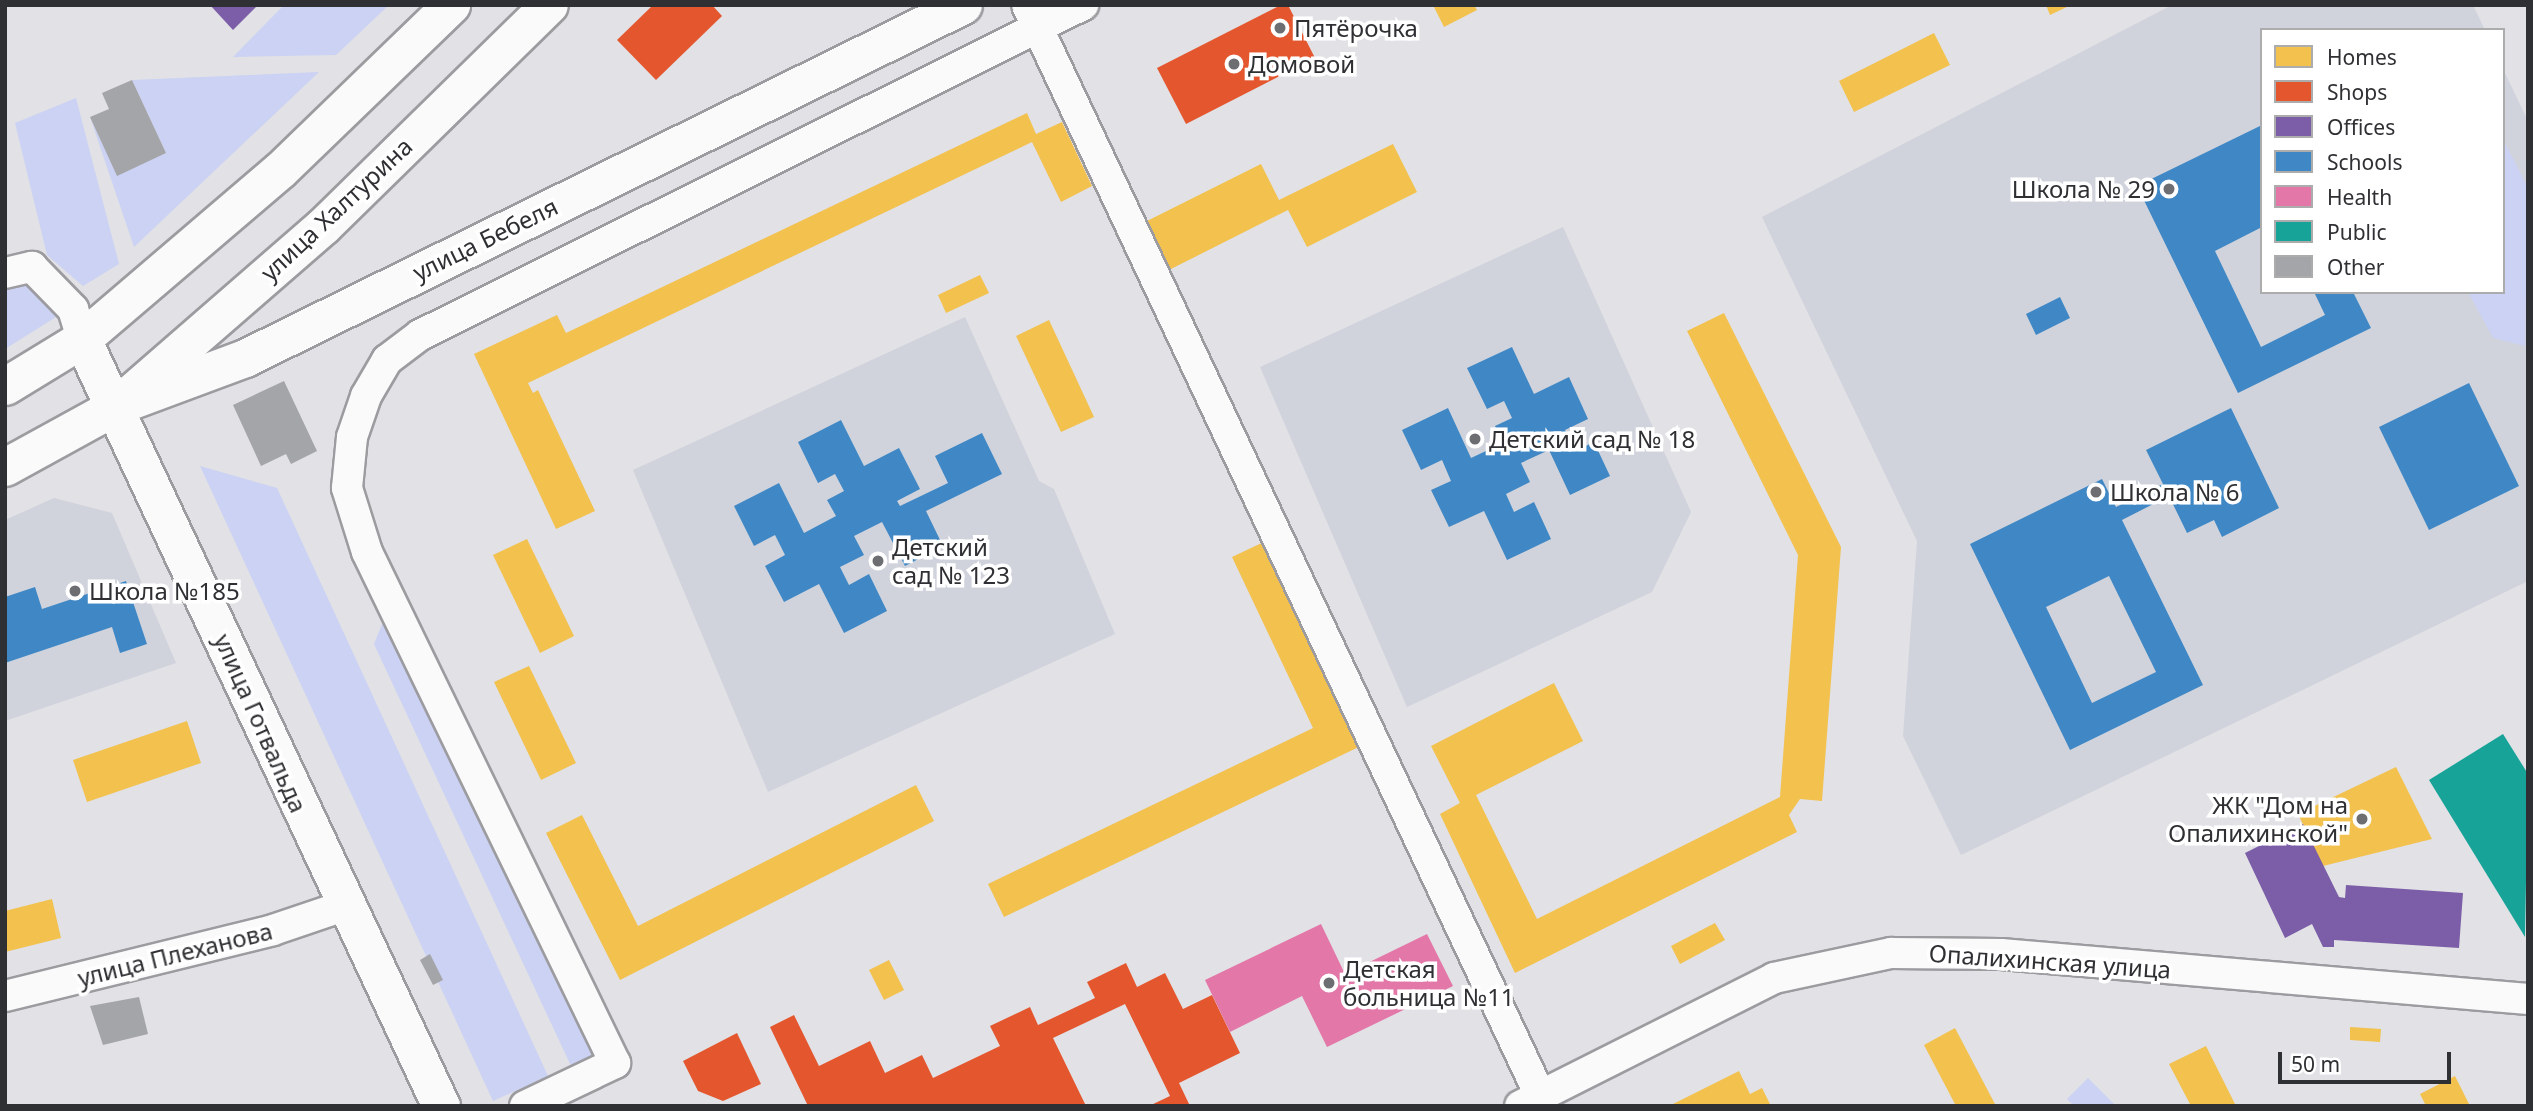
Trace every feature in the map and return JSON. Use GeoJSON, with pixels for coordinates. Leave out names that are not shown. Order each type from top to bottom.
{"type":"FeatureCollection","features":[{"type":"Feature","properties":{"kind":"main road"},"geometry":{"type":"LineString","coordinates":[[5,386],[82,339],[280,170],[451,5]]}},
{"type":"Feature","properties":{"kind":"main road","name":"улица Халтурина"},"geometry":{"type":"LineString","coordinates":[[116,406],[323,226],[549,5]]}},
{"type":"Feature","properties":{"kind":"main road","name":"улица Бебеля"},"geometry":{"type":"LineString","coordinates":[[5,467],[116,406],[246,358],[963,5]]}},
{"type":"Feature","properties":{"kind":"main road","name":"улица Готвальда"},"geometry":{"type":"LineString","coordinates":[[82,339],[116,406],[344,906],[442,1106]]}},
{"type":"Feature","properties":{"kind":"street"},"geometry":{"type":"LineString","coordinates":[[525,1106],[615,1063],[367,552],[347,488],[352,437],[366,396],[387,360],[420,335],[1033,16],[1083,5]]}},
{"type":"Feature","properties":{"kind":"street"},"geometry":{"type":"LineString","coordinates":[[1033,16],[1530,1100]]}},
{"type":"Feature","properties":{"kind":"street"},"geometry":{"type":"LineString","coordinates":[[5,273],[32,267],[73,309],[82,339]]}},
{"type":"Feature","properties":{"kind":"street","name":"улица Плеханова"},"geometry":{"type":"LineString","coordinates":[[5,996],[273,930],[344,906]]}},
{"type":"Feature","properties":{"kind":"street","name":"Опалихинская улица"},"geometry":{"type":"LineString","coordinates":[[1530,1100],[1774,978],[1891,953],[2001,954],[2528,999]]}},
{"type":"Feature","properties":{"kind":"shaded area"},"geometry":{"type":"Polygon","coordinates":[[[284,5],[389,5],[336,55],[233,57],[284,5]]]}},
{"type":"Feature","properties":{"kind":"shaded area","name":"Школа № 6"},"geometry":{"type":"Polygon","coordinates":[[[2172,5],[2473,5],[2484,28],[2260,28],[2260,294],[2505,294],[2505,73],[2528,121],[2528,581],[1961,855],[1903,736],[1917,541],[1762,217],[2172,5]]]}},
{"type":"Feature","properties":{"kind":"shaded area"},"geometry":{"type":"Polygon","coordinates":[[[319,72],[134,247],[90,117],[117,175],[166,153],[132,80],[319,72]]]}},
{"type":"Feature","properties":{"kind":"shaded area"},"geometry":{"type":"Polygon","coordinates":[[[76,98],[119,264],[83,286],[47,255],[15,123],[76,98]]]}},
{"type":"Feature","properties":{"kind":"shaded area"},"geometry":{"type":"Polygon","coordinates":[[[2505,143],[2528,188],[2525,346],[2493,338],[2469,294],[2505,294],[2505,143]]]}},
{"type":"Feature","properties":{"kind":"shaded area","name":"Детский сад № 18"},"geometry":{"type":"Polygon","coordinates":[[[1563,227],[1691,512],[1652,592],[1407,707],[1260,367],[1563,227]]]}},
{"type":"Feature","properties":{"kind":"shaded area"},"geometry":{"type":"Polygon","coordinates":[[[5,280],[37,284],[56,317],[5,349],[5,280]]]}},
{"type":"Feature","properties":{"kind":"shaded area","name":"Детский сад № 123"},"geometry":{"type":"Polygon","coordinates":[[[965,317],[1039,481],[1054,489],[1115,634],[768,792],[633,470],[965,317]]]}},
{"type":"Feature","properties":{"kind":"shaded area"},"geometry":{"type":"Polygon","coordinates":[[[200,466],[277,488],[548,1076],[493,1101],[200,466]]]}},
{"type":"Feature","properties":{"kind":"shaded area","name":"Школа №185"},"geometry":{"type":"Polygon","coordinates":[[[54,498],[112,513],[176,663],[5,721],[5,520],[54,498]]]}},
{"type":"Feature","properties":{"kind":"shaded area"},"geometry":{"type":"Polygon","coordinates":[[[389,607],[601,1055],[572,1068],[374,644],[389,607]]]}},
{"type":"Feature","properties":{"kind":"shaded area"},"geometry":{"type":"Polygon","coordinates":[[[2088,1078],[2116,1106],[2074,1106],[2067,1099],[2088,1078]]]}},
{"type":"Feature","properties":{"kind":"building: Homes"},"geometry":{"type":"Polygon","coordinates":[[[1433,5],[1474,5],[1477,10],[1444,27],[1433,5]]]}},
{"type":"Feature","properties":{"kind":"building: Homes"},"geometry":{"type":"Polygon","coordinates":[[[2046,5],[2071,5],[2050,15],[2046,5]]]}},
{"type":"Feature","properties":{"kind":"building: Homes"},"geometry":{"type":"Polygon","coordinates":[[[1934,33],[1950,65],[1854,112],[1839,81],[1934,33]]]}},
{"type":"Feature","properties":{"kind":"building: Homes"},"geometry":{"type":"Polygon","coordinates":[[[1027,113],[1036,134],[1062,122],[1092,186],[1061,202],[1032,142],[528,383],[533,393],[538,390],[595,511],[556,529],[474,354],[557,315],[566,333],[1027,113]]]}},
{"type":"Feature","properties":{"kind":"building: Homes"},"geometry":{"type":"Polygon","coordinates":[[[1393,144],[1417,192],[1307,247],[1288,210],[1165,272],[1141,224],[1261,164],[1279,200],[1393,144]]]}},
{"type":"Feature","properties":{"kind":"building: Homes"},"geometry":{"type":"Polygon","coordinates":[[[980,275],[989,293],[946,313],[938,295],[980,275]]]}},
{"type":"Feature","properties":{"kind":"building: Homes"},"geometry":{"type":"Polygon","coordinates":[[[1724,313],[1841,547],[1822,801],[1800,799],[1789,815],[1797,832],[1515,973],[1440,814],[1460,803],[1431,746],[1554,683],[1583,741],[1476,795],[1537,919],[1780,797],[1798,555],[1687,331],[1724,313]]]}},
{"type":"Feature","properties":{"kind":"building: Homes"},"geometry":{"type":"Polygon","coordinates":[[[1049,320],[1094,417],[1061,432],[1016,336],[1049,320]]]}},
{"type":"Feature","properties":{"kind":"building: Homes"},"geometry":{"type":"Polygon","coordinates":[[[527,539],[574,636],[540,653],[493,555],[527,539]]]}},
{"type":"Feature","properties":{"kind":"building: Homes"},"geometry":{"type":"Polygon","coordinates":[[[1268,540],[1365,744],[1004,917],[988,884],[1313,728],[1232,557],[1268,540]]]}},
{"type":"Feature","properties":{"kind":"building: Homes"},"geometry":{"type":"Polygon","coordinates":[[[529,666],[576,763],[541,780],[494,682],[529,666]]]}},
{"type":"Feature","properties":{"kind":"building: Homes"},"geometry":{"type":"Polygon","coordinates":[[[187,721],[201,763],[87,802],[73,760],[187,721]]]}},
{"type":"Feature","properties":{"kind":"building: Homes","name":"ЖК \"Дом на Опалихинской\""},"geometry":{"type":"Polygon","coordinates":[[[2396,767],[2432,839],[2323,866],[2298,814],[2396,767]]]}},
{"type":"Feature","properties":{"kind":"building: Homes"},"geometry":{"type":"Polygon","coordinates":[[[916,785],[934,821],[620,980],[546,833],[582,815],[638,926],[916,785]]]}},
{"type":"Feature","properties":{"kind":"building: Homes"},"geometry":{"type":"Polygon","coordinates":[[[52,899],[61,938],[5,952],[5,911],[52,899]]]}},
{"type":"Feature","properties":{"kind":"building: Homes"},"geometry":{"type":"Polygon","coordinates":[[[1715,923],[1725,940],[1680,964],[1671,946],[1715,923]]]}},
{"type":"Feature","properties":{"kind":"building: Homes"},"geometry":{"type":"Polygon","coordinates":[[[889,960],[904,990],[884,1000],[869,970],[889,960]]]}},
{"type":"Feature","properties":{"kind":"building: Homes"},"geometry":{"type":"Polygon","coordinates":[[[2350,1027],[2381,1029],[2380,1042],[2350,1040],[2350,1027]]]}},
{"type":"Feature","properties":{"kind":"building: Homes"},"geometry":{"type":"Polygon","coordinates":[[[1955,1028],[1996,1106],[1956,1106],[1924,1045],[1955,1028]]]}},
{"type":"Feature","properties":{"kind":"building: Homes"},"geometry":{"type":"Polygon","coordinates":[[[2206,1046],[2236,1106],[2191,1106],[2169,1064],[2206,1046]]]}},
{"type":"Feature","properties":{"kind":"building: Homes"},"geometry":{"type":"Polygon","coordinates":[[[1739,1071],[1750,1094],[1762,1088],[1771,1106],[1669,1106],[1739,1071]]]}},
{"type":"Feature","properties":{"kind":"building: Homes"},"geometry":{"type":"Polygon","coordinates":[[[2455,1076],[2470,1106],[2426,1106],[2420,1094],[2455,1076]]]}},
{"type":"Feature","properties":{"kind":"building: Shops"},"geometry":{"type":"Polygon","coordinates":[[[653,5],[712,5],[722,16],[656,80],[617,40],[653,5]]]}},
{"type":"Feature","properties":{"kind":"building: Shops","name":"Домовой"},"geometry":{"type":"Polygon","coordinates":[[[1281,5],[1288,5],[1315,58],[1186,124],[1157,68],[1281,5]]]}},
{"type":"Feature","properties":{"kind":"building: Shops"},"geometry":{"type":"Polygon","coordinates":[[[1126,963],[1137,987],[1165,973],[1183,1009],[1212,995],[1240,1053],[1179,1083],[1190,1106],[1149,1106],[1170,1096],[1125,1004],[1053,1038],[1086,1106],[808,1106],[770,1027],[794,1015],[819,1066],[870,1041],[885,1073],[922,1055],[933,1078],[1000,1046],[990,1026],[1030,1007],[1038,1025],[1095,998],[1087,982],[1126,963]]]}},
{"type":"Feature","properties":{"kind":"building: Shops"},"geometry":{"type":"Polygon","coordinates":[[[737,1033],[761,1084],[723,1101],[698,1091],[683,1061],[737,1033]]]}},
{"type":"Feature","properties":{"kind":"building: Offices"},"geometry":{"type":"Polygon","coordinates":[[[210,5],[258,5],[233,30],[210,5]]]}},
{"type":"Feature","properties":{"kind":"building: Offices"},"geometry":{"type":"Polygon","coordinates":[[[2303,824],[2339,897],[2345,898],[2346,885],[2463,893],[2459,948],[2334,940],[2334,947],[2323,947],[2312,924],[2285,938],[2245,853],[2303,824]]]}},
{"type":"Feature","properties":{"kind":"building: Schools"},"geometry":{"type":"Polygon","coordinates":[[[2260,126],[2260,228],[2215,251],[2261,347],[2325,315],[2315,294],[2354,294],[2371,328],[2238,393],[2137,186],[2260,126]]]}},
{"type":"Feature","properties":{"kind":"building: Schools"},"geometry":{"type":"Polygon","coordinates":[[[2060,297],[2070,318],[2036,335],[2026,314],[2060,297]]]}},
{"type":"Feature","properties":{"kind":"building: Schools"},"geometry":{"type":"Polygon","coordinates":[[[1512,347],[1534,394],[1569,377],[1588,419],[1565,430],[1575,451],[1594,442],[1610,476],[1570,495],[1549,450],[1521,463],[1530,482],[1506,494],[1514,512],[1534,502],[1551,539],[1507,560],[1484,511],[1449,527],[1431,490],[1451,481],[1442,460],[1421,470],[1402,430],[1448,408],[1471,458],[1503,443],[1495,426],[1512,418],[1504,401],[1487,409],[1467,368],[1512,347]]]}},
{"type":"Feature","properties":{"kind":"building: Schools"},"geometry":{"type":"Polygon","coordinates":[[[2469,383],[2519,486],[2429,530],[2379,427],[2469,383]]]}},
{"type":"Feature","properties":{"kind":"building: Schools"},"geometry":{"type":"Polygon","coordinates":[[[2231,408],[2279,508],[2222,537],[2214,520],[2187,533],[2169,496],[2122,520],[2203,685],[2070,750],[1970,544],[2102,479],[2116,507],[2163,484],[2146,450],[2231,408]],[[2109,576],[2046,607],[2092,703],[2156,672],[2109,576]]]}},
{"type":"Feature","properties":{"kind":"building: Schools"},"geometry":{"type":"Polygon","coordinates":[[[841,420],[864,466],[899,448],[920,489],[897,501],[900,506],[948,483],[935,456],[982,433],[1002,474],[926,511],[943,546],[905,566],[882,522],[854,536],[864,555],[840,567],[849,585],[869,574],[887,611],[844,633],[819,584],[784,602],[765,566],[785,555],[775,535],[754,546],[734,506],[779,483],[804,533],[836,516],[827,500],[844,491],[835,474],[818,483],[798,442],[841,420]]]}},
{"type":"Feature","properties":{"kind":"building: Schools"},"geometry":{"type":"Polygon","coordinates":[[[126,581],[147,644],[120,653],[112,627],[5,663],[5,597],[35,587],[42,609],[126,581]]]}},
{"type":"Feature","properties":{"kind":"building: Health","name":"Детская больница №11"},"geometry":{"type":"Polygon","coordinates":[[[1321,924],[1345,974],[1427,934],[1453,986],[1327,1047],[1302,996],[1230,1032],[1205,980],[1321,924]]]}},
{"type":"Feature","properties":{"kind":"building: Public"},"geometry":{"type":"Polygon","coordinates":[[[2503,734],[2528,774],[2525,937],[2429,780],[2503,734]]]}},
{"type":"Feature","properties":{"kind":"building: Other"},"geometry":{"type":"Polygon","coordinates":[[[132,80],[166,153],[117,176],[90,117],[109,109],[102,93],[132,80]]]}},
{"type":"Feature","properties":{"kind":"building: Other"},"geometry":{"type":"Polygon","coordinates":[[[284,381],[317,451],[291,464],[286,454],[261,466],[233,405],[284,381]]]}},
{"type":"Feature","properties":{"kind":"building: Other"},"geometry":{"type":"Polygon","coordinates":[[[430,954],[443,980],[433,985],[420,960],[430,954]]]}},
{"type":"Feature","properties":{"kind":"building: Other"},"geometry":{"type":"Polygon","coordinates":[[[139,997],[148,1034],[103,1045],[90,1006],[139,997]]]}},
{"type":"Feature","properties":{"kind":"place","name":"Пятёрочка"},"geometry":{"type":"Point","coordinates":[1280,28]}},
{"type":"Feature","properties":{"kind":"place","name":"Домовой"},"geometry":{"type":"Point","coordinates":[1234,64]}},
{"type":"Feature","properties":{"kind":"place","name":"Школа № 29"},"geometry":{"type":"Point","coordinates":[2169,189]}},
{"type":"Feature","properties":{"kind":"place","name":"Детский сад № 18"},"geometry":{"type":"Point","coordinates":[1475,439]}},
{"type":"Feature","properties":{"kind":"place","name":"Школа № 6"},"geometry":{"type":"Point","coordinates":[2096,492]}},
{"type":"Feature","properties":{"kind":"place","name":"Детский сад № 123"},"geometry":{"type":"Point","coordinates":[878,561]}},
{"type":"Feature","properties":{"kind":"place","name":"Школа №185"},"geometry":{"type":"Point","coordinates":[75,591]}},
{"type":"Feature","properties":{"kind":"place","name":"ЖК \"Дом на Опалихинской\""},"geometry":{"type":"Point","coordinates":[2362,819]}},
{"type":"Feature","properties":{"kind":"place","name":"Детская больница №11"},"geometry":{"type":"Point","coordinates":[1329,983]}}]}
